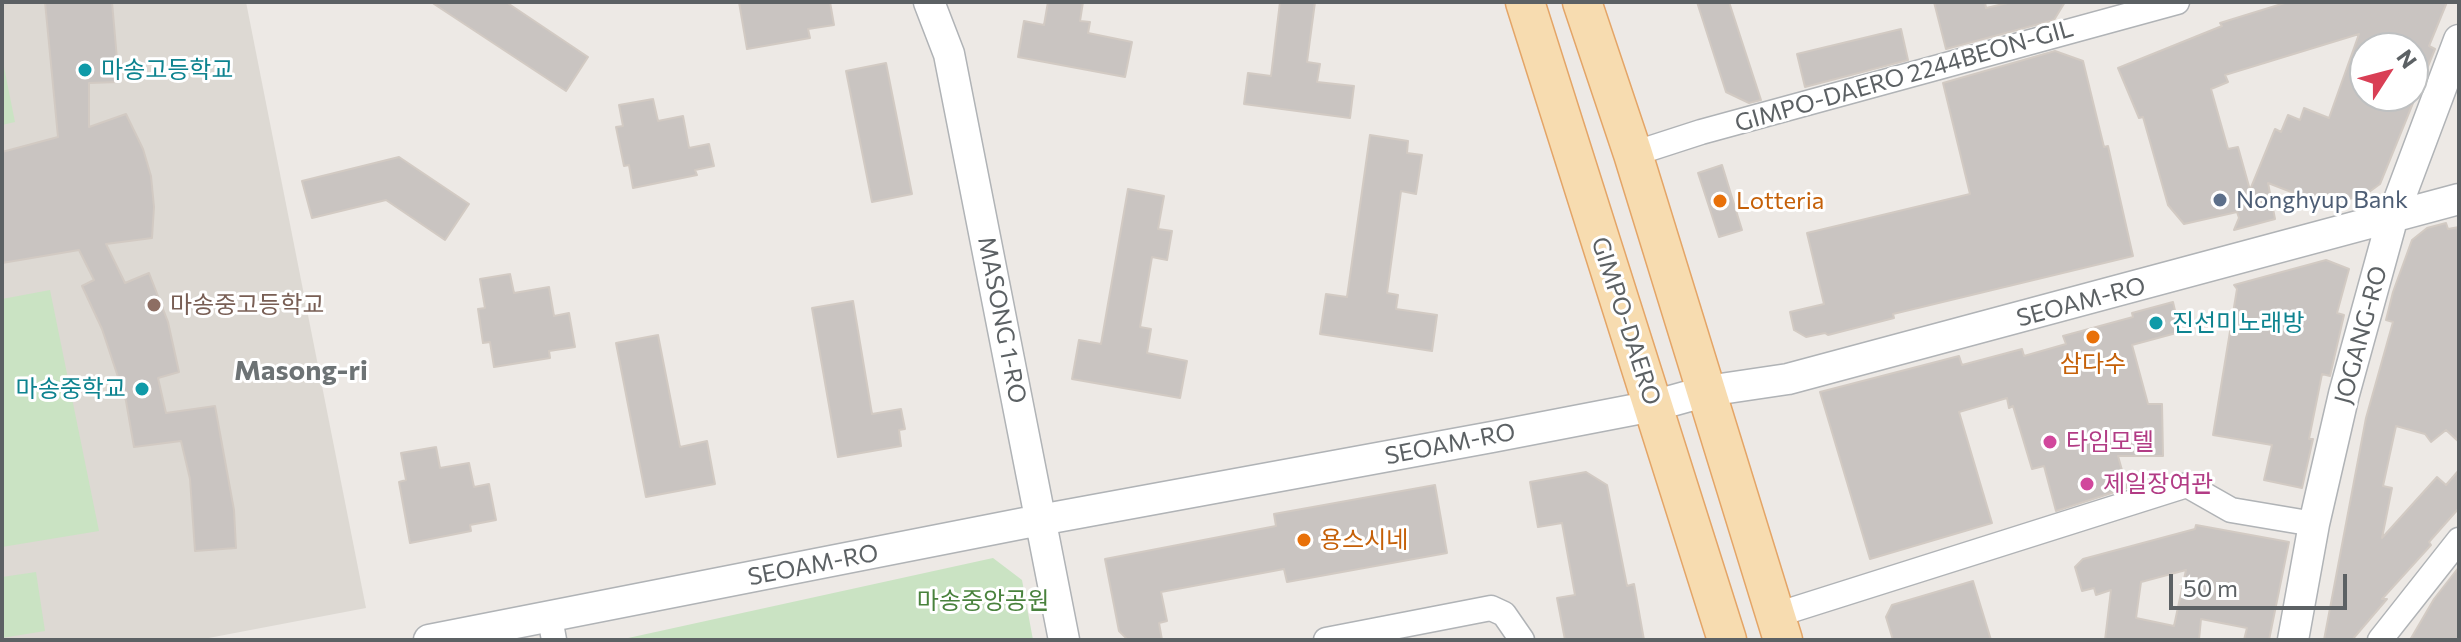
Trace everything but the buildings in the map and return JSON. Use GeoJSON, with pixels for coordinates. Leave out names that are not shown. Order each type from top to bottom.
{"type":"FeatureCollection","features":[{"type":"Feature","properties":{"kind":"main road","name":"GIMPO-DAERO"},"geometry":{"type":"LineString","coordinates":[[1525,2],[1727,640]]}},
{"type":"Feature","properties":{"kind":"main road"},"geometry":{"type":"LineString","coordinates":[[1582,2],[1633,154],[1779,628]]}},
{"type":"Feature","properties":{"kind":"street","name":"MASONG 1-RO"},"geometry":{"type":"LineString","coordinates":[[929,2],[949,54],[1064,640]]}},
{"type":"Feature","properties":{"kind":"street","name":"GIMPO-DAERO 2244BEON-GIL"},"geometry":{"type":"LineString","coordinates":[[1633,154],[1701,132],[2177,2]]}},
{"type":"Feature","properties":{"kind":"street","name":"JOGANG-RO"},"geometry":{"type":"LineString","coordinates":[[2293,640],[2314,524],[2344,394],[2393,216],[2459,40]]}},
{"type":"Feature","properties":{"kind":"street","name":"SEOAM-RO"},"geometry":{"type":"LineString","coordinates":[[429,640],[552,629],[1040,520],[1653,406],[1707,391],[1788,379],[2459,199]]}},
{"type":"Feature","properties":{"kind":"street"},"geometry":{"type":"LineString","coordinates":[[1779,628],[2187,485],[2231,510],[2314,524]]}},
{"type":"Feature","properties":{"kind":"street"},"geometry":{"type":"LineString","coordinates":[[2380,640],[2459,540]]}},
{"type":"Feature","properties":{"kind":"street"},"geometry":{"type":"LineString","coordinates":[[1326,640],[1491,608],[1504,614],[1522,640]]}},
{"type":"Feature","properties":{"kind":"shaded area","name":"마송중고등학교"},"geometry":{"type":"Polygon","coordinates":[[[2,2],[246,2],[366,608],[198,640],[2,640],[2,2]]]}},
{"type":"Feature","properties":{"kind":"green space"},"geometry":{"type":"Polygon","coordinates":[[[2,57],[15,122],[2,125],[2,57]]]}},
{"type":"Feature","properties":{"kind":"green space"},"geometry":{"type":"Polygon","coordinates":[[[50,290],[99,531],[2,547],[2,299],[50,290]]]}},
{"type":"Feature","properties":{"kind":"green space","name":"마송중앙공원"},"geometry":{"type":"Polygon","coordinates":[[[993,558],[1022,580],[1033,640],[619,640],[993,558]]]}},
{"type":"Feature","properties":{"kind":"green space"},"geometry":{"type":"Polygon","coordinates":[[[36,572],[45,631],[2,638],[2,577],[36,572]]]}},
{"type":"Feature","properties":{"kind":"place","name":"마송고등학교"},"geometry":{"type":"Point","coordinates":[85,70]}},
{"type":"Feature","properties":{"kind":"place","name":"Nonghyup Bank"},"geometry":{"type":"Point","coordinates":[2220,200]}},
{"type":"Feature","properties":{"kind":"place","name":"Lotteria"},"geometry":{"type":"Point","coordinates":[1720,201]}},
{"type":"Feature","properties":{"kind":"place","name":"마송중고등학교"},"geometry":{"type":"Point","coordinates":[154,305]}},
{"type":"Feature","properties":{"kind":"place","name":"진선미노래방"},"geometry":{"type":"Point","coordinates":[2156,323]}},
{"type":"Feature","properties":{"kind":"place","name":"삼다수"},"geometry":{"type":"Point","coordinates":[2093,337]}},
{"type":"Feature","properties":{"kind":"place","name":"마송중학교"},"geometry":{"type":"Point","coordinates":[142,389]}},
{"type":"Feature","properties":{"kind":"place","name":"타임모텔"},"geometry":{"type":"Point","coordinates":[2050,442]}},
{"type":"Feature","properties":{"kind":"place","name":"제일장여관"},"geometry":{"type":"Point","coordinates":[2087,484]}},
{"type":"Feature","properties":{"kind":"place","name":"용스시네"},"geometry":{"type":"Point","coordinates":[1304,540]}},
{"type":"Feature","properties":{"kind":"district","name":"Masong-ri"},"geometry":{"type":"Point","coordinates":[301,371]}}]}
